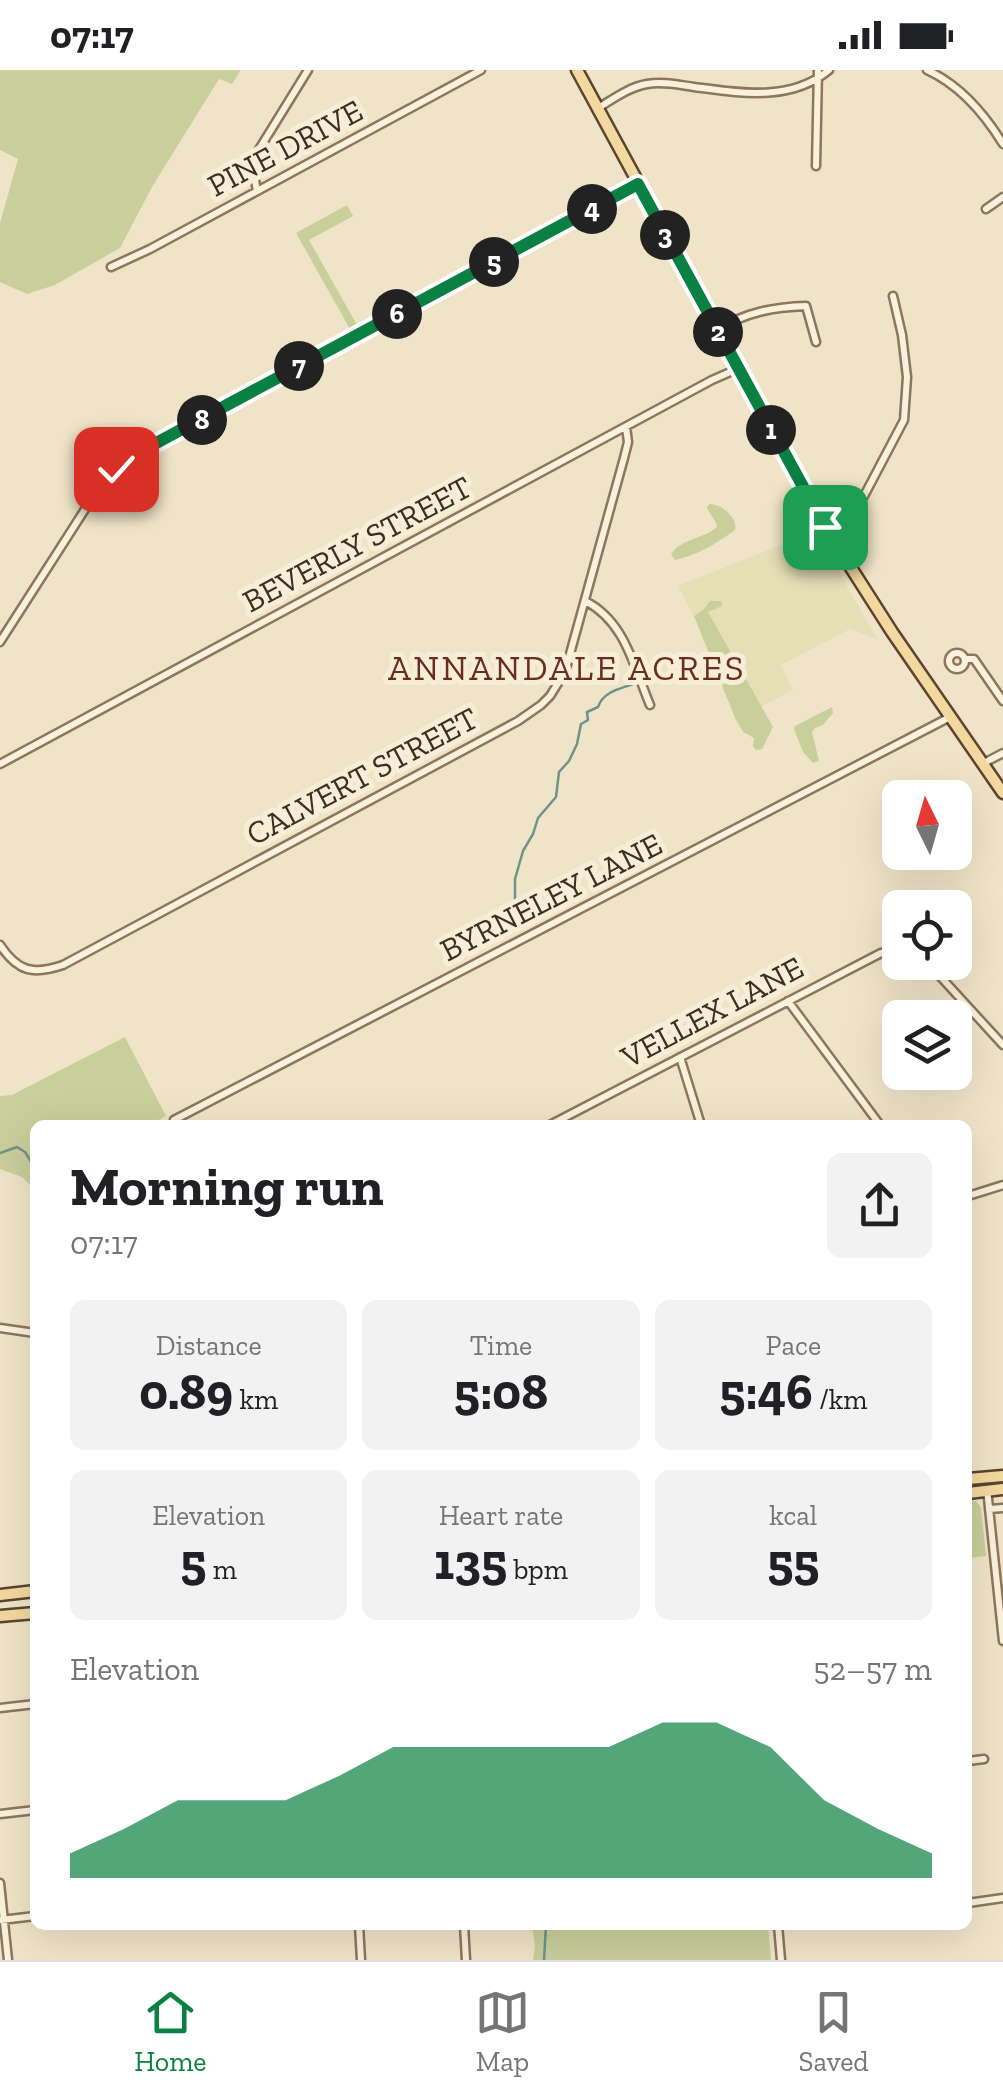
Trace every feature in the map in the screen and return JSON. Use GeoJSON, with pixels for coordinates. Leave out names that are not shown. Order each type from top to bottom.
{"type":"FeatureCollection","features":[{"type":"Feature","properties":{"kind":"main road"},"geometry":{"type":"LineString","coordinates":[[577,70],[825,527],[1003,793]]}},
{"type":"Feature","properties":{"kind":"main road"},"geometry":{"type":"LineString","coordinates":[[972,1479],[1003,1476]]}},
{"type":"Feature","properties":{"kind":"main road"},"geometry":{"type":"LineString","coordinates":[[972,1492],[1003,1489]]}},
{"type":"Feature","properties":{"kind":"main road"},"geometry":{"type":"LineString","coordinates":[[0,1594],[30,1591]]}},
{"type":"Feature","properties":{"kind":"main road"},"geometry":{"type":"LineString","coordinates":[[0,1616],[30,1613]]}},
{"type":"Feature","properties":{"kind":"street"},"geometry":{"type":"LineString","coordinates":[[257,191],[253,170],[258,151],[308,70]]}},
{"type":"Feature","properties":{"kind":"street","name":"PINE DRIVE"},"geometry":{"type":"LineString","coordinates":[[111,267],[481,70]]}},
{"type":"Feature","properties":{"kind":"street"},"geometry":{"type":"LineString","coordinates":[[816,166],[818,70]]}},
{"type":"Feature","properties":{"kind":"street"},"geometry":{"type":"LineString","coordinates":[[598,108],[646,84],[752,93],[798,88],[818,80],[829,70]]}},
{"type":"Feature","properties":{"kind":"street"},"geometry":{"type":"LineString","coordinates":[[927,70],[970,101],[1003,144]]}},
{"type":"Feature","properties":{"kind":"street"},"geometry":{"type":"LineString","coordinates":[[0,642],[104,480],[123,463],[638,184]]}},
{"type":"Feature","properties":{"kind":"street"},"geometry":{"type":"LineString","coordinates":[[986,209],[1003,196]]}},
{"type":"Feature","properties":{"kind":"street"},"geometry":{"type":"LineString","coordinates":[[825,527],[864,496],[904,420],[907,377],[893,296]]}},
{"type":"Feature","properties":{"kind":"street"},"geometry":{"type":"LineString","coordinates":[[717,330],[735,318],[782,306],[806,306],[816,342]]}},
{"type":"Feature","properties":{"kind":"street","name":"BEVERLY STREET"},"geometry":{"type":"LineString","coordinates":[[0,764],[737,368]]}},
{"type":"Feature","properties":{"kind":"street","name":"CALVERT STREET"},"geometry":{"type":"LineString","coordinates":[[0,945],[11,960],[26,969],[42,971],[63,965],[530,714],[550,696],[565,672],[628,442],[626,426]]}},
{"type":"Feature","properties":{"kind":"street"},"geometry":{"type":"LineString","coordinates":[[585,601],[613,622],[650,705]]}},
{"type":"Feature","properties":{"kind":"street"},"geometry":{"type":"LineString","coordinates":[[965,659],[974,659],[1003,702]]}},
{"type":"Feature","properties":{"kind":"street","name":"BYRNELEY LANE"},"geometry":{"type":"LineString","coordinates":[[174,1120],[950,717]]}},
{"type":"Feature","properties":{"kind":"street"},"geometry":{"type":"LineString","coordinates":[[983,764],[1003,753]]}},
{"type":"Feature","properties":{"kind":"street","name":"VELLEX LANE"},"geometry":{"type":"LineString","coordinates":[[560,1120],[882,953]]}},
{"type":"Feature","properties":{"kind":"street"},"geometry":{"type":"LineString","coordinates":[[943,980],[1003,1045]]}},
{"type":"Feature","properties":{"kind":"street"},"geometry":{"type":"LineString","coordinates":[[788,1000],[876,1120]]}},
{"type":"Feature","properties":{"kind":"street"},"geometry":{"type":"LineString","coordinates":[[680,1057],[699,1120]]}},
{"type":"Feature","properties":{"kind":"street"},"geometry":{"type":"LineString","coordinates":[[972,1195],[1003,1185]]}},
{"type":"Feature","properties":{"kind":"street"},"geometry":{"type":"LineString","coordinates":[[0,1328],[30,1333]]}},
{"type":"Feature","properties":{"kind":"street"},"geometry":{"type":"LineString","coordinates":[[986,1477],[998,1557],[1003,1641]]}},
{"type":"Feature","properties":{"kind":"street"},"geometry":{"type":"LineString","coordinates":[[989,1510],[1003,1508]]}},
{"type":"Feature","properties":{"kind":"street"},"geometry":{"type":"LineString","coordinates":[[0,1708],[30,1705]]}},
{"type":"Feature","properties":{"kind":"street"},"geometry":{"type":"LineString","coordinates":[[972,1760],[984,1759]]}},
{"type":"Feature","properties":{"kind":"street"},"geometry":{"type":"LineString","coordinates":[[0,1814],[30,1811]]}},
{"type":"Feature","properties":{"kind":"street"},"geometry":{"type":"LineString","coordinates":[[0,1883],[8,1960]]}},
{"type":"Feature","properties":{"kind":"street"},"geometry":{"type":"LineString","coordinates":[[972,1902],[1003,1898]]}},
{"type":"Feature","properties":{"kind":"street"},"geometry":{"type":"LineString","coordinates":[[2,1920],[30,1917]]}},
{"type":"Feature","properties":{"kind":"street"},"geometry":{"type":"LineString","coordinates":[[359,1930],[361,1960]]}},
{"type":"Feature","properties":{"kind":"street"},"geometry":{"type":"LineString","coordinates":[[464,1930],[466,1960]]}},
{"type":"Feature","properties":{"kind":"street"},"geometry":{"type":"LineString","coordinates":[[778,1930],[781,1960]]}},
{"type":"Feature","properties":{"kind":"shaded area"},"geometry":{"type":"Polygon","coordinates":[[[816,531],[877,639],[850,629],[781,665],[793,690],[736,720],[678,586],[816,531]]]}},
{"type":"Feature","properties":{"kind":"green space"},"geometry":{"type":"Polygon","coordinates":[[[0,70],[241,70],[232,84],[219,79],[152,187],[120,248],[55,285],[27,294],[0,282],[0,223],[18,159],[0,150],[0,70]]]}},
{"type":"Feature","properties":{"kind":"green space"},"geometry":{"type":"Polygon","coordinates":[[[347,205],[353,216],[309,240],[357,325],[350,329],[296,233],[347,205]]]}},
{"type":"Feature","properties":{"kind":"green space"},"geometry":{"type":"Polygon","coordinates":[[[710,504],[728,512],[735,530],[706,548],[675,560],[671,554],[676,549],[717,527],[707,507],[710,504]]]}},
{"type":"Feature","properties":{"kind":"green space"},"geometry":{"type":"Polygon","coordinates":[[[710,601],[722,603],[708,612],[773,727],[762,749],[756,750],[754,738],[743,732],[736,720],[694,616],[710,601]]]}},
{"type":"Feature","properties":{"kind":"green space"},"geometry":{"type":"Polygon","coordinates":[[[832,707],[833,713],[812,732],[819,761],[813,763],[803,752],[795,726],[832,707]]]}},
{"type":"Feature","properties":{"kind":"green space"},"geometry":{"type":"Polygon","coordinates":[[[125,1037],[166,1116],[158,1120],[30,1120],[30,1185],[22,1177],[0,1169],[0,1096],[12,1095],[125,1037]]]}},
{"type":"Feature","properties":{"kind":"green space"},"geometry":{"type":"Polygon","coordinates":[[[972,1500],[981,1508],[986,1556],[972,1558],[972,1500]]]}},
{"type":"Feature","properties":{"kind":"green space"},"geometry":{"type":"Polygon","coordinates":[[[533,1930],[768,1930],[771,1960],[533,1960],[533,1930]]]}},
{"type":"Feature","properties":{"kind":"waterway"},"geometry":{"type":"LineString","coordinates":[[513,927],[515,879],[523,851],[538,818],[556,797],[559,772],[577,744],[581,724],[588,720],[587,712],[598,707],[608,694],[633,684]]}},
{"type":"Feature","properties":{"kind":"waterway"},"geometry":{"type":"LineString","coordinates":[[0,1153],[17,1147],[30,1160]]}},
{"type":"Feature","properties":{"kind":"waterway"},"geometry":{"type":"LineString","coordinates":[[544,1960],[546,1930]]}},
{"type":"Feature","properties":{"kind":"district","name":"ANNANDALE ACRES"},"geometry":{"type":"Point","coordinates":[567,668]}},
{"type":"Feature","properties":{"kind":"route"},"geometry":{"type":"LineString","coordinates":[[116,469],[134,455],[638,184],[825,527]]}}]}
